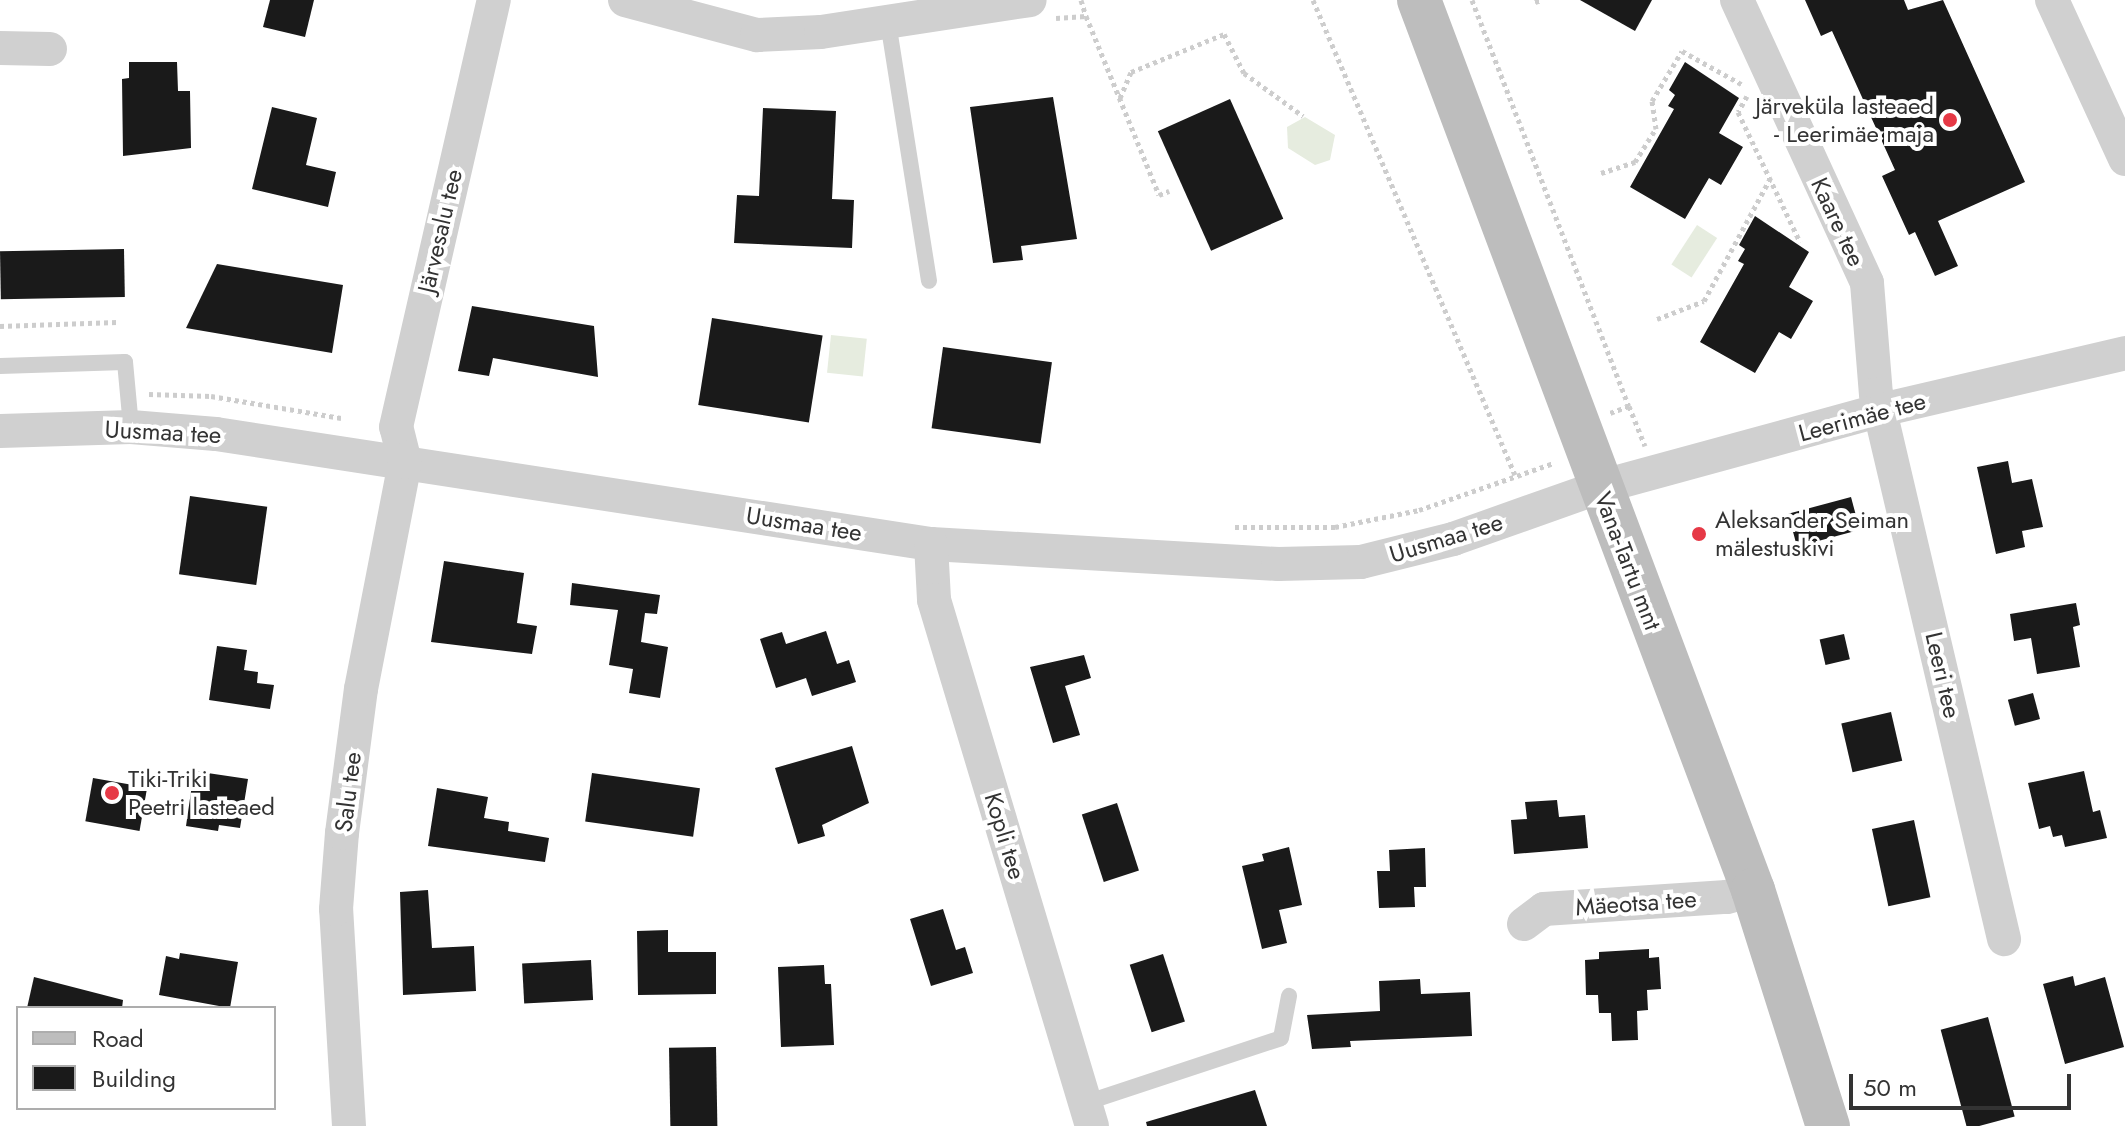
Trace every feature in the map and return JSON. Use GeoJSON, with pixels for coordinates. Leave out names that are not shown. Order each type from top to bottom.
{"type":"FeatureCollection","features":[{"type":"Feature","properties":{"kind":"street","name":"Järvesalu tee"},"geometry":{"type":"LineString","coordinates":[[405,462],[396,427],[494,0]]}},
{"type":"Feature","properties":{"kind":"street"},"geometry":{"type":"LineString","coordinates":[[625,0],[757,35],[1040,10]]}},
{"type":"Feature","properties":{"kind":"street","name":"Vana-Tartu mnt"},"geometry":{"type":"LineString","coordinates":[[1419,0],[1753,890],[1828,1126]]}},
{"type":"Feature","properties":{"kind":"street","name":"Kaare tee"},"geometry":{"type":"LineString","coordinates":[[1737,0],[1763,89],[1867,283],[1881,410]]}},
{"type":"Feature","properties":{"kind":"street"},"geometry":{"type":"LineString","coordinates":[[2052,0],[2125,159]]}},
{"type":"Feature","properties":{"kind":"street"},"geometry":{"type":"LineString","coordinates":[[0,48],[50,49]]}},
{"type":"Feature","properties":{"kind":"street","name":"Leerimäe tee"},"geometry":{"type":"LineString","coordinates":[[1600,487],[1881,410],[2125,353]]}},
{"type":"Feature","properties":{"kind":"street","name":"Leeri tee"},"geometry":{"type":"LineString","coordinates":[[1881,410],[2004,939]]}},
{"type":"Feature","properties":{"kind":"street","name":"Uusmaa tee"},"geometry":{"type":"LineString","coordinates":[[0,431],[131,427],[216,434],[931,544],[1278,564],[1361,562],[1453,539],[1600,487]]}},
{"type":"Feature","properties":{"kind":"street","name":"Salu tee"},"geometry":{"type":"LineString","coordinates":[[349,1126],[336,909],[342,833],[361,689],[405,462]]}},
{"type":"Feature","properties":{"kind":"street","name":"Kopli tee"},"geometry":{"type":"LineString","coordinates":[[931,544],[934,600],[1089,1114]]}},
{"type":"Feature","properties":{"kind":"street","name":"Mäeotsa tee"},"geometry":{"type":"LineString","coordinates":[[1524,924],[1544,909],[1727,897],[1753,890]]}},
{"type":"Feature","properties":{"kind":"lane"},"geometry":{"type":"LineString","coordinates":[[888,22],[929,281]]}},
{"type":"Feature","properties":{"kind":"lane"},"geometry":{"type":"LineString","coordinates":[[0,366],[125,362],[131,427]]}},
{"type":"Feature","properties":{"kind":"lane"},"geometry":{"type":"LineString","coordinates":[[1089,1114],[1281,1038],[1289,996]]}},
{"type":"Feature","properties":{"kind":"path"},"geometry":{"type":"LineString","coordinates":[[1081,0],[1159,195],[1169,191]]}},
{"type":"Feature","properties":{"kind":"path"},"geometry":{"type":"LineString","coordinates":[[1313,0],[1515,475]]}},
{"type":"Feature","properties":{"kind":"path"},"geometry":{"type":"LineString","coordinates":[[1472,0],[1629,406],[1604,415]]}},
{"type":"Feature","properties":{"kind":"path"},"geometry":{"type":"LineString","coordinates":[[1040,10],[1086,16]]}},
{"type":"Feature","properties":{"kind":"path"},"geometry":{"type":"LineString","coordinates":[[1120,98],[1131,72],[1224,34],[1244,73],[1303,116]]}},
{"type":"Feature","properties":{"kind":"path"},"geometry":{"type":"LineString","coordinates":[[1601,173],[1635,162],[1656,129],[1652,101],[1682,51],[1763,89],[1738,112],[1800,242]]}},
{"type":"Feature","properties":{"kind":"path"},"geometry":{"type":"LineString","coordinates":[[1657,319],[1704,301],[1770,179]]}},
{"type":"Feature","properties":{"kind":"path"},"geometry":{"type":"LineString","coordinates":[[0,326],[117,322]]}},
{"type":"Feature","properties":{"kind":"path"},"geometry":{"type":"LineString","coordinates":[[130,393],[211,396],[396,427]]}},
{"type":"Feature","properties":{"kind":"path"},"geometry":{"type":"LineString","coordinates":[[1228,527],[1335,527],[1419,510],[1554,463],[1552,455]]}},
{"type":"Feature","properties":{"kind":"shaded area"},"geometry":{"type":"Polygon","coordinates":[[[1305,117],[1335,135],[1330,160],[1315,165],[1288,148],[1287,127],[1305,117]]]}},
{"type":"Feature","properties":{"kind":"shaded area"},"geometry":{"type":"Polygon","coordinates":[[[1697,225],[1717,238],[1692,277],[1671,264],[1697,225]]]}},
{"type":"Feature","properties":{"kind":"shaded area"},"geometry":{"type":"Polygon","coordinates":[[[831,335],[867,339],[863,377],[827,373],[831,335]]]}},
{"type":"Feature","properties":{"kind":"building"},"geometry":{"type":"Polygon","coordinates":[[[270,0],[314,0],[305,37],[263,27],[270,0]]]}},
{"type":"Feature","properties":{"kind":"building"},"geometry":{"type":"Polygon","coordinates":[[[1580,0],[1652,0],[1635,31],[1580,0]]]}},
{"type":"Feature","properties":{"kind":"building"},"geometry":{"type":"Polygon","coordinates":[[[1805,0],[1904,0],[1908,10],[1943,0],[2025,182],[1938,221],[1958,266],[1935,276],[1915,232],[1909,235],[1882,176],[1895,170],[1832,31],[1821,36],[1805,0]]]}},
{"type":"Feature","properties":{"kind":"building"},"geometry":{"type":"Polygon","coordinates":[[[129,62],[177,62],[178,91],[190,91],[191,148],[123,156],[122,79],[129,78],[129,62]]]}},
{"type":"Feature","properties":{"kind":"building"},"geometry":{"type":"Polygon","coordinates":[[[1685,62],[1739,98],[1719,133],[1743,147],[1721,185],[1709,178],[1685,219],[1630,187],[1674,109],[1668,106],[1675,95],[1669,90],[1685,62]]]}},
{"type":"Feature","properties":{"kind":"building"},"geometry":{"type":"Polygon","coordinates":[[[1053,97],[1077,239],[1021,246],[1023,260],[993,263],[970,107],[1053,97]]]}},
{"type":"Feature","properties":{"kind":"building"},"geometry":{"type":"Polygon","coordinates":[[[1230,99],[1283,219],[1211,251],[1158,131],[1230,99]]]}},
{"type":"Feature","properties":{"kind":"building"},"geometry":{"type":"Polygon","coordinates":[[[272,107],[317,118],[306,165],[336,172],[328,207],[252,189],[272,107]]]}},
{"type":"Feature","properties":{"kind":"building"},"geometry":{"type":"Polygon","coordinates":[[[763,108],[836,111],[832,199],[854,200],[852,248],[734,243],[737,195],[759,196],[763,108]]]}},
{"type":"Feature","properties":{"kind":"building"},"geometry":{"type":"Polygon","coordinates":[[[1755,216],[1809,252],[1789,287],[1813,301],[1791,339],[1779,332],[1755,373],[1700,342],[1744,264],[1738,261],[1745,249],[1739,245],[1755,216]]]}},
{"type":"Feature","properties":{"kind":"building"},"geometry":{"type":"Polygon","coordinates":[[[124,249],[125,297],[1,299],[0,251],[124,249]]]}},
{"type":"Feature","properties":{"kind":"building"},"geometry":{"type":"Polygon","coordinates":[[[217,264],[343,285],[332,353],[186,328],[217,264]]]}},
{"type":"Feature","properties":{"kind":"building"},"geometry":{"type":"Polygon","coordinates":[[[472,306],[594,326],[598,377],[493,358],[489,376],[458,371],[472,306]]]}},
{"type":"Feature","properties":{"kind":"building"},"geometry":{"type":"Polygon","coordinates":[[[712,318],[823,336],[809,422],[698,405],[712,318]]]}},
{"type":"Feature","properties":{"kind":"building"},"geometry":{"type":"Polygon","coordinates":[[[943,347],[1052,362],[1041,444],[932,428],[943,347]]]}},
{"type":"Feature","properties":{"kind":"building"},"geometry":{"type":"Polygon","coordinates":[[[2008,461],[2012,483],[2032,479],[2043,527],[2022,531],[2025,547],[1996,554],[1977,467],[2008,461]]]}},
{"type":"Feature","properties":{"kind":"building"},"geometry":{"type":"Polygon","coordinates":[[[190,496],[267,507],[256,585],[179,574],[190,496]]]}},
{"type":"Feature","properties":{"kind":"building"},"geometry":{"type":"Polygon","coordinates":[[[1851,497],[1860,530],[1797,547],[1788,514],[1851,497]]]}},
{"type":"Feature","properties":{"kind":"building"},"geometry":{"type":"Polygon","coordinates":[[[444,561],[524,573],[517,623],[537,626],[532,654],[431,642],[444,561]]]}},
{"type":"Feature","properties":{"kind":"building"},"geometry":{"type":"Polygon","coordinates":[[[572,583],[660,595],[657,614],[645,613],[641,642],[668,647],[660,698],[629,693],[633,669],[609,665],[618,610],[570,605],[572,583]]]}},
{"type":"Feature","properties":{"kind":"building"},"geometry":{"type":"Polygon","coordinates":[[[2076,603],[2080,625],[2073,627],[2080,667],[2037,674],[2031,638],[2014,641],[2010,614],[2076,603]]]}},
{"type":"Feature","properties":{"kind":"building"},"geometry":{"type":"Polygon","coordinates":[[[826,631],[837,664],[849,660],[856,682],[812,696],[806,678],[776,688],[760,639],[782,632],[786,644],[826,631]]]}},
{"type":"Feature","properties":{"kind":"building"},"geometry":{"type":"Polygon","coordinates":[[[1844,634],[1850,659],[1825,665],[1820,640],[1844,634]]]}},
{"type":"Feature","properties":{"kind":"building"},"geometry":{"type":"Polygon","coordinates":[[[217,646],[247,650],[244,670],[258,672],[257,683],[274,685],[270,709],[209,700],[217,646]]]}},
{"type":"Feature","properties":{"kind":"building"},"geometry":{"type":"Polygon","coordinates":[[[1084,655],[1091,678],[1065,686],[1080,735],[1053,743],[1030,667],[1084,655]]]}},
{"type":"Feature","properties":{"kind":"building"},"geometry":{"type":"Polygon","coordinates":[[[2033,693],[2040,719],[2015,726],[2008,700],[2033,693]]]}},
{"type":"Feature","properties":{"kind":"building"},"geometry":{"type":"Polygon","coordinates":[[[1891,712],[1902,761],[1853,772],[1841,723],[1891,712]]]}},
{"type":"Feature","properties":{"kind":"building"},"geometry":{"type":"Polygon","coordinates":[[[852,746],[869,803],[822,825],[825,836],[798,844],[775,768],[852,746]]]}},
{"type":"Feature","properties":{"kind":"building"},"geometry":{"type":"Polygon","coordinates":[[[194,771],[248,779],[240,828],[219,825],[218,831],[186,826],[194,771]]]}},
{"type":"Feature","properties":{"kind":"building"},"geometry":{"type":"Polygon","coordinates":[[[2084,771],[2093,812],[2100,810],[2107,838],[2065,847],[2062,835],[2053,837],[2050,826],[2039,829],[2028,783],[2084,771]]]}},
{"type":"Feature","properties":{"kind":"building"},"geometry":{"type":"Polygon","coordinates":[[[592,773],[700,788],[693,837],[585,822],[592,773]]]}},
{"type":"Feature","properties":{"kind":"building"},"geometry":{"type":"Polygon","coordinates":[[[93,778],[147,788],[140,831],[85,821],[93,778]]]}},
{"type":"Feature","properties":{"kind":"building"},"geometry":{"type":"Polygon","coordinates":[[[437,788],[488,797],[484,818],[509,822],[508,831],[549,838],[545,862],[428,846],[437,788]]]}},
{"type":"Feature","properties":{"kind":"building"},"geometry":{"type":"Polygon","coordinates":[[[1557,800],[1559,817],[1585,815],[1588,848],[1514,854],[1511,820],[1527,819],[1525,802],[1557,800]]]}},
{"type":"Feature","properties":{"kind":"building"},"geometry":{"type":"Polygon","coordinates":[[[1117,803],[1139,871],[1104,882],[1082,814],[1117,803]]]}},
{"type":"Feature","properties":{"kind":"building"},"geometry":{"type":"Polygon","coordinates":[[[1914,820],[1930,897],[1888,906],[1872,829],[1914,820]]]}},
{"type":"Feature","properties":{"kind":"building"},"geometry":{"type":"Polygon","coordinates":[[[1289,847],[1302,905],[1279,910],[1287,943],[1262,949],[1242,866],[1264,861],[1262,854],[1289,847]]]}},
{"type":"Feature","properties":{"kind":"building"},"geometry":{"type":"Polygon","coordinates":[[[1425,848],[1426,887],[1414,887],[1415,907],[1379,908],[1377,871],[1390,871],[1389,850],[1425,848]]]}},
{"type":"Feature","properties":{"kind":"building"},"geometry":{"type":"Polygon","coordinates":[[[428,890],[432,948],[474,946],[476,991],[403,995],[400,892],[428,890]]]}},
{"type":"Feature","properties":{"kind":"building"},"geometry":{"type":"Polygon","coordinates":[[[943,909],[956,950],[965,947],[973,973],[931,986],[910,919],[943,909]]]}},
{"type":"Feature","properties":{"kind":"building"},"geometry":{"type":"Polygon","coordinates":[[[668,930],[668,952],[716,952],[716,994],[638,995],[637,931],[668,930]]]}},
{"type":"Feature","properties":{"kind":"building"},"geometry":{"type":"Polygon","coordinates":[[[1649,949],[1649,958],[1659,957],[1661,989],[1647,990],[1648,1010],[1637,1011],[1638,1040],[1612,1041],[1611,1013],[1599,1013],[1598,995],[1586,995],[1585,960],[1599,959],[1599,952],[1649,949]]]}},
{"type":"Feature","properties":{"kind":"building"},"geometry":{"type":"Polygon","coordinates":[[[180,953],[238,962],[230,1006],[159,995],[166,956],[179,959],[180,953]]]}},
{"type":"Feature","properties":{"kind":"building"},"geometry":{"type":"Polygon","coordinates":[[[1163,954],[1185,1022],[1152,1032],[1130,965],[1163,954]]]}},
{"type":"Feature","properties":{"kind":"building"},"geometry":{"type":"Polygon","coordinates":[[[591,960],[593,1000],[524,1004],[522,964],[591,960]]]}},
{"type":"Feature","properties":{"kind":"building"},"geometry":{"type":"Polygon","coordinates":[[[824,965],[825,984],[831,984],[834,1045],[781,1047],[778,967],[824,965]]]}},
{"type":"Feature","properties":{"kind":"building"},"geometry":{"type":"Polygon","coordinates":[[[2073,976],[2075,986],[2105,977],[2124,1047],[2065,1064],[2043,984],[2073,976]]]}},
{"type":"Feature","properties":{"kind":"building"},"geometry":{"type":"Polygon","coordinates":[[[34,977],[123,1000],[122,1006],[27,1006],[34,977]]]}},
{"type":"Feature","properties":{"kind":"building"},"geometry":{"type":"Polygon","coordinates":[[[1420,979],[1421,994],[1470,992],[1472,1036],[1350,1041],[1351,1047],[1312,1049],[1307,1015],[1380,1011],[1379,981],[1420,979]]]}},
{"type":"Feature","properties":{"kind":"building"},"geometry":{"type":"Polygon","coordinates":[[[1988,1017],[2015,1116],[1979,1126],[1966,1126],[1941,1030],[1988,1017]]]}},
{"type":"Feature","properties":{"kind":"building"},"geometry":{"type":"Polygon","coordinates":[[[716,1047],[717,1126],[670,1126],[669,1048],[716,1047]]]}},
{"type":"Feature","properties":{"kind":"building"},"geometry":{"type":"Polygon","coordinates":[[[1255,1090],[1267,1126],[1147,1126],[1146,1122],[1255,1090]]]}},
{"type":"Feature","properties":{"kind":"place","name":"Järveküla lasteaed - Leerimäe maja"},"geometry":{"type":"Point","coordinates":[1950,120]}},
{"type":"Feature","properties":{"kind":"place","name":"Aleksander Seiman mälestuskivi"},"geometry":{"type":"Point","coordinates":[1699,534]}},
{"type":"Feature","properties":{"kind":"place","name":"Tiki-Triki Peetri lasteaed"},"geometry":{"type":"Point","coordinates":[112,793]}}]}
